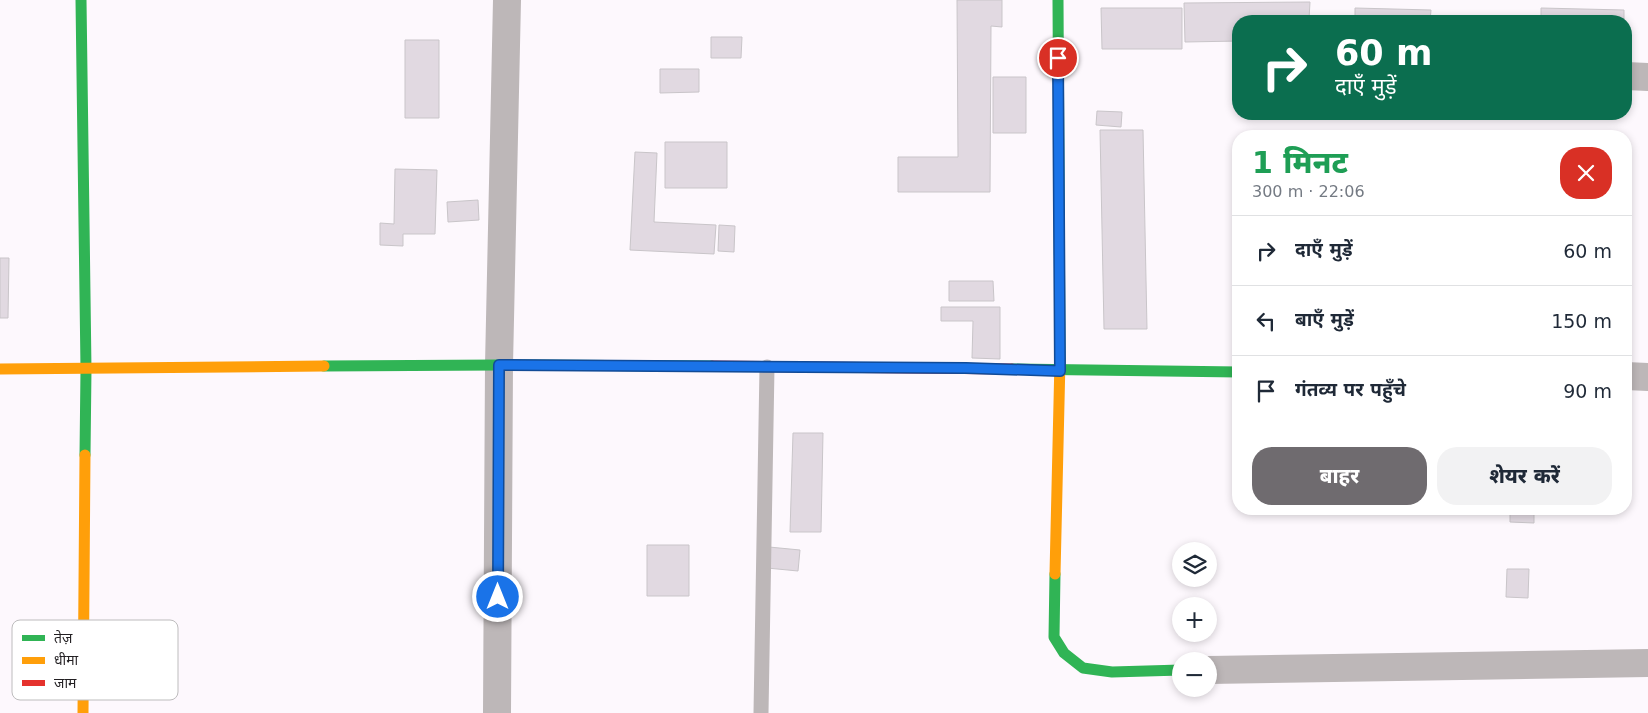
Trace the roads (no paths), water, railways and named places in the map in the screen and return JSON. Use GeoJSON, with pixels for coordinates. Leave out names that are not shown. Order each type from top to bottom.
{"type":"FeatureCollection","features":[{"type":"Feature","properties":{"kind":"street"},"geometry":{"type":"LineString","coordinates":[[82,0],[86,369],[84,620]]}},
{"type":"Feature","properties":{"kind":"street"},"geometry":{"type":"LineString","coordinates":[[497,713],[499,365],[507,0]]}},
{"type":"Feature","properties":{"kind":"street"},"geometry":{"type":"LineString","coordinates":[[1058,0],[1060,371],[1054,637],[1064,653],[1083,668],[1112,672],[1172,670]]}},
{"type":"Feature","properties":{"kind":"street"},"geometry":{"type":"LineString","coordinates":[[1632,76],[1648,77]]}},
{"type":"Feature","properties":{"kind":"street"},"geometry":{"type":"LineString","coordinates":[[0,369],[499,365],[1232,372]]}},
{"type":"Feature","properties":{"kind":"street"},"geometry":{"type":"LineString","coordinates":[[1632,376],[1648,376]]}},
{"type":"Feature","properties":{"kind":"street"},"geometry":{"type":"LineString","coordinates":[[1217,670],[1648,663]]}},
{"type":"Feature","properties":{"kind":"street"},"geometry":{"type":"LineString","coordinates":[[83,700],[83,713]]}},
{"type":"Feature","properties":{"kind":"lane"},"geometry":{"type":"LineString","coordinates":[[760,713],[768,367]]}}]}
